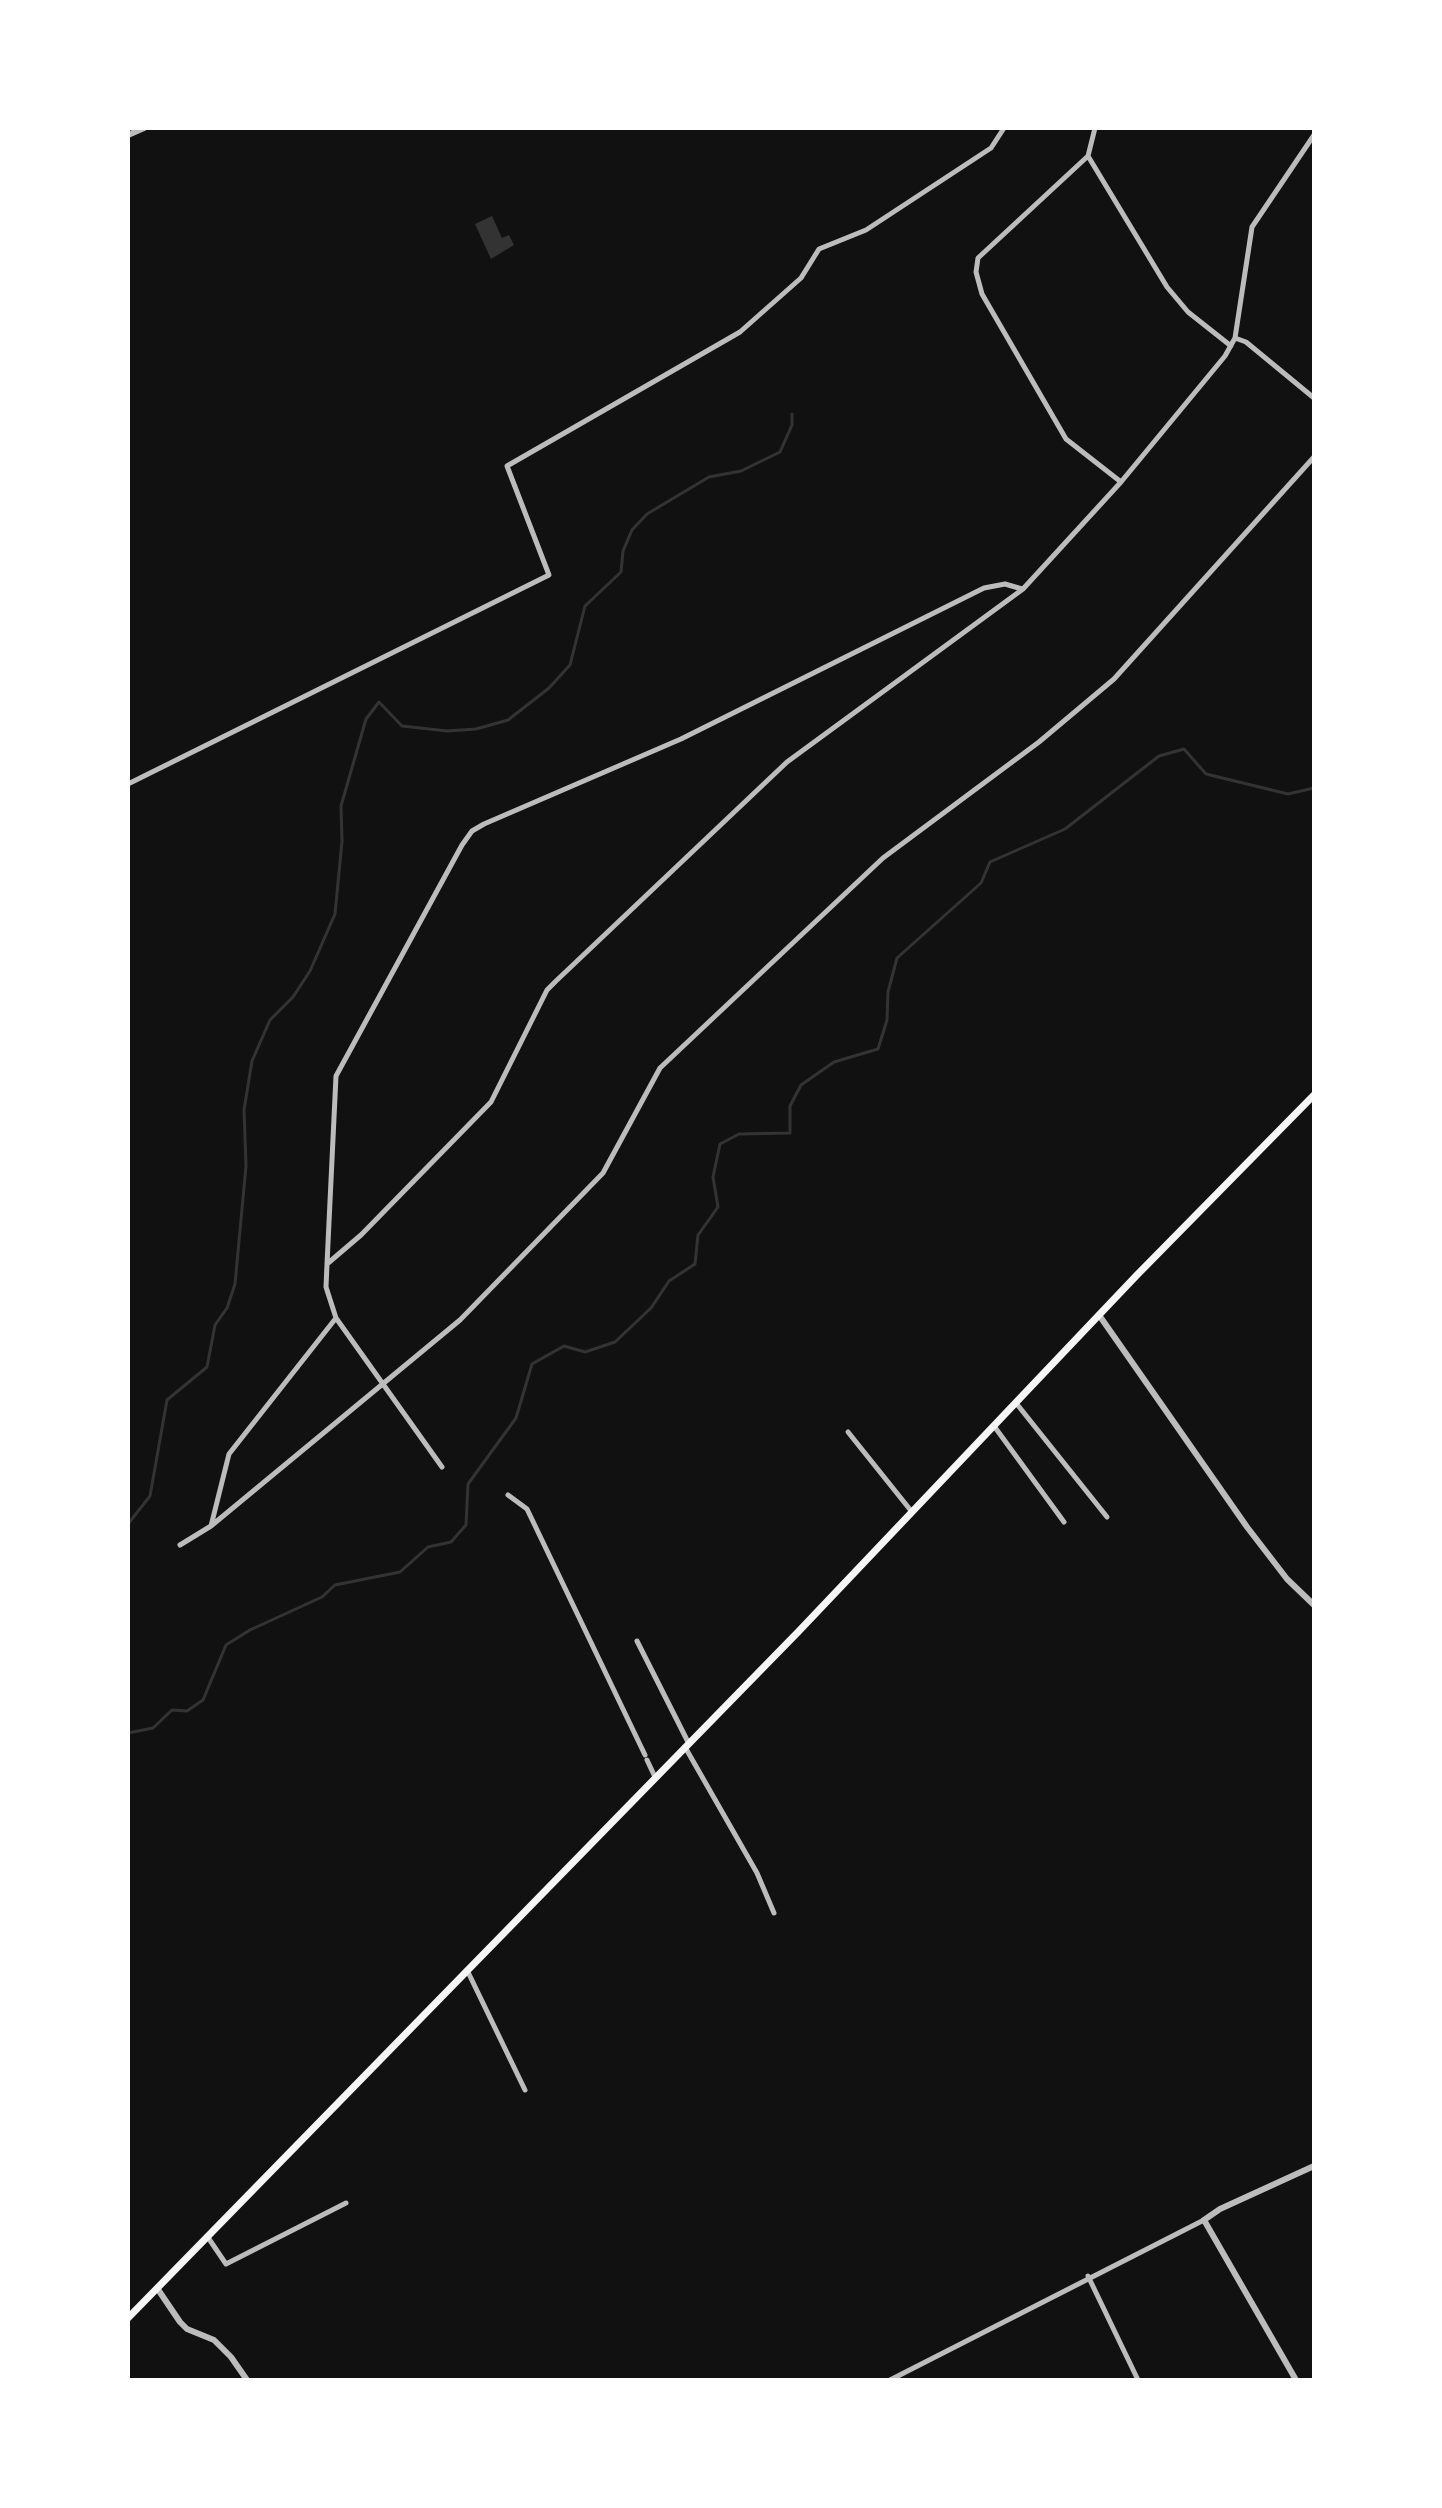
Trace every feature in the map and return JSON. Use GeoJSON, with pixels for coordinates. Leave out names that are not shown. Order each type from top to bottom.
{"type":"FeatureCollection","features":[{"type":"Feature","properties":{"kind":"main road"},"geometry":{"type":"LineString","coordinates":[[128,2318],[389,2054],[466,1969],[913,1513],[1015,1402],[1314,1095]]}},
{"type":"Feature","properties":{"kind":"street"},"geometry":{"type":"LineString","coordinates":[[128,135],[144,128]]}},
{"type":"Feature","properties":{"kind":"street"},"geometry":{"type":"LineString","coordinates":[[128,784],[549,575],[507,466],[740,332],[801,278],[819,249],[879,222],[991,148],[1004,128]]}},
{"type":"Feature","properties":{"kind":"street"},"geometry":{"type":"LineString","coordinates":[[1095,128],[1088,156],[978,258],[976,272],[982,294],[1066,439],[1121,482]]}},
{"type":"Feature","properties":{"kind":"street"},"geometry":{"type":"LineString","coordinates":[[327,1264],[361,1235],[491,1102],[547,990],[556,981],[787,762],[1023,589],[1121,482],[1217,369],[1231,346],[1235,338],[1252,227],[1314,135]]}},
{"type":"Feature","properties":{"kind":"street"},"geometry":{"type":"LineString","coordinates":[[1088,156],[1167,287],[1188,312],[1231,346]]}},
{"type":"Feature","properties":{"kind":"street"},"geometry":{"type":"LineString","coordinates":[[1235,338],[1246,342],[1314,398]]}},
{"type":"Feature","properties":{"kind":"street"},"geometry":{"type":"LineString","coordinates":[[180,1545],[211,1526],[460,1320],[592,1187],[603,1173],[645,1090],[680,1047],[883,858],[1039,742],[1114,679],[1314,457]]}},
{"type":"Feature","properties":{"kind":"street"},"geometry":{"type":"LineString","coordinates":[[442,1467],[386,1383],[336,1318],[328,1296],[327,1264],[336,1076],[472,831],[681,739],[984,588],[1005,584],[1023,589]]}},
{"type":"Feature","properties":{"kind":"street"},"geometry":{"type":"LineString","coordinates":[[1099,1315],[1247,1527],[1287,1579],[1314,1605]]}},
{"type":"Feature","properties":{"kind":"street"},"geometry":{"type":"LineString","coordinates":[[211,1526],[229,1454],[336,1318]]}},
{"type":"Feature","properties":{"kind":"street"},"geometry":{"type":"LineString","coordinates":[[1015,1402],[1107,1517]]}},
{"type":"Feature","properties":{"kind":"street"},"geometry":{"type":"LineString","coordinates":[[993,1425],[1064,1522]]}},
{"type":"Feature","properties":{"kind":"street"},"geometry":{"type":"LineString","coordinates":[[848,1432],[913,1513]]}},
{"type":"Feature","properties":{"kind":"street"},"geometry":{"type":"LineString","coordinates":[[508,1495],[527,1509],[655,1777]]}},
{"type":"Feature","properties":{"kind":"street"},"geometry":{"type":"LineString","coordinates":[[637,1641],[686,1744],[757,1873],[774,1913]]}},
{"type":"Feature","properties":{"kind":"street"},"geometry":{"type":"LineString","coordinates":[[466,1969],[525,2090]]}},
{"type":"Feature","properties":{"kind":"street"},"geometry":{"type":"LineString","coordinates":[[890,2380],[1088,2276],[1314,2166]]}},
{"type":"Feature","properties":{"kind":"street"},"geometry":{"type":"LineString","coordinates":[[207,2236],[226,2264],[346,2203]]}},
{"type":"Feature","properties":{"kind":"street"},"geometry":{"type":"LineString","coordinates":[[1204,2220],[1296,2380]]}},
{"type":"Feature","properties":{"kind":"street"},"geometry":{"type":"LineString","coordinates":[[1088,2276],[1138,2380]]}},
{"type":"Feature","properties":{"kind":"street"},"geometry":{"type":"LineString","coordinates":[[157,2288],[187,2329],[214,2340],[247,2380]]}},
{"type":"Feature","properties":{"kind":"shaded area"},"geometry":{"type":"Polygon","coordinates":[[[492,216],[502,238],[509,235],[514,245],[491,259],[475,224],[492,216]]]}},
{"type":"Feature","properties":{"kind":"waterway"},"geometry":{"type":"LineString","coordinates":[[128,1524],[150,1496],[167,1400],[207,1367],[215,1325],[227,1308],[235,1284],[246,1166],[244,1110],[252,1061],[270,1020],[293,997],[310,971],[335,914],[342,841],[341,806],[366,719],[379,702],[402,726],[447,731],[476,729],[508,720],[549,688],[570,665],[585,606],[621,572],[623,551],[632,530],[647,514],[709,477],[741,471],[780,452],[792,425],[792,414]]}},
{"type":"Feature","properties":{"kind":"waterway"},"geometry":{"type":"LineString","coordinates":[[128,1733],[153,1728],[172,1710],[187,1711],[203,1700],[226,1645],[250,1630],[322,1597],[335,1585],[400,1572],[428,1547],[451,1542],[466,1525],[468,1484],[516,1418],[532,1364],[564,1346],[585,1352],[615,1342],[651,1308],[669,1281],[695,1264],[698,1235],[718,1207],[713,1177],[720,1144],[739,1134],[790,1133],[790,1106],[801,1085],[834,1062],[878,1049],[887,1020],[888,992],[897,958],[981,883],[990,862],[1065,829],[1159,756],[1184,749],[1206,774],[1288,794],[1314,788]]}}]}
